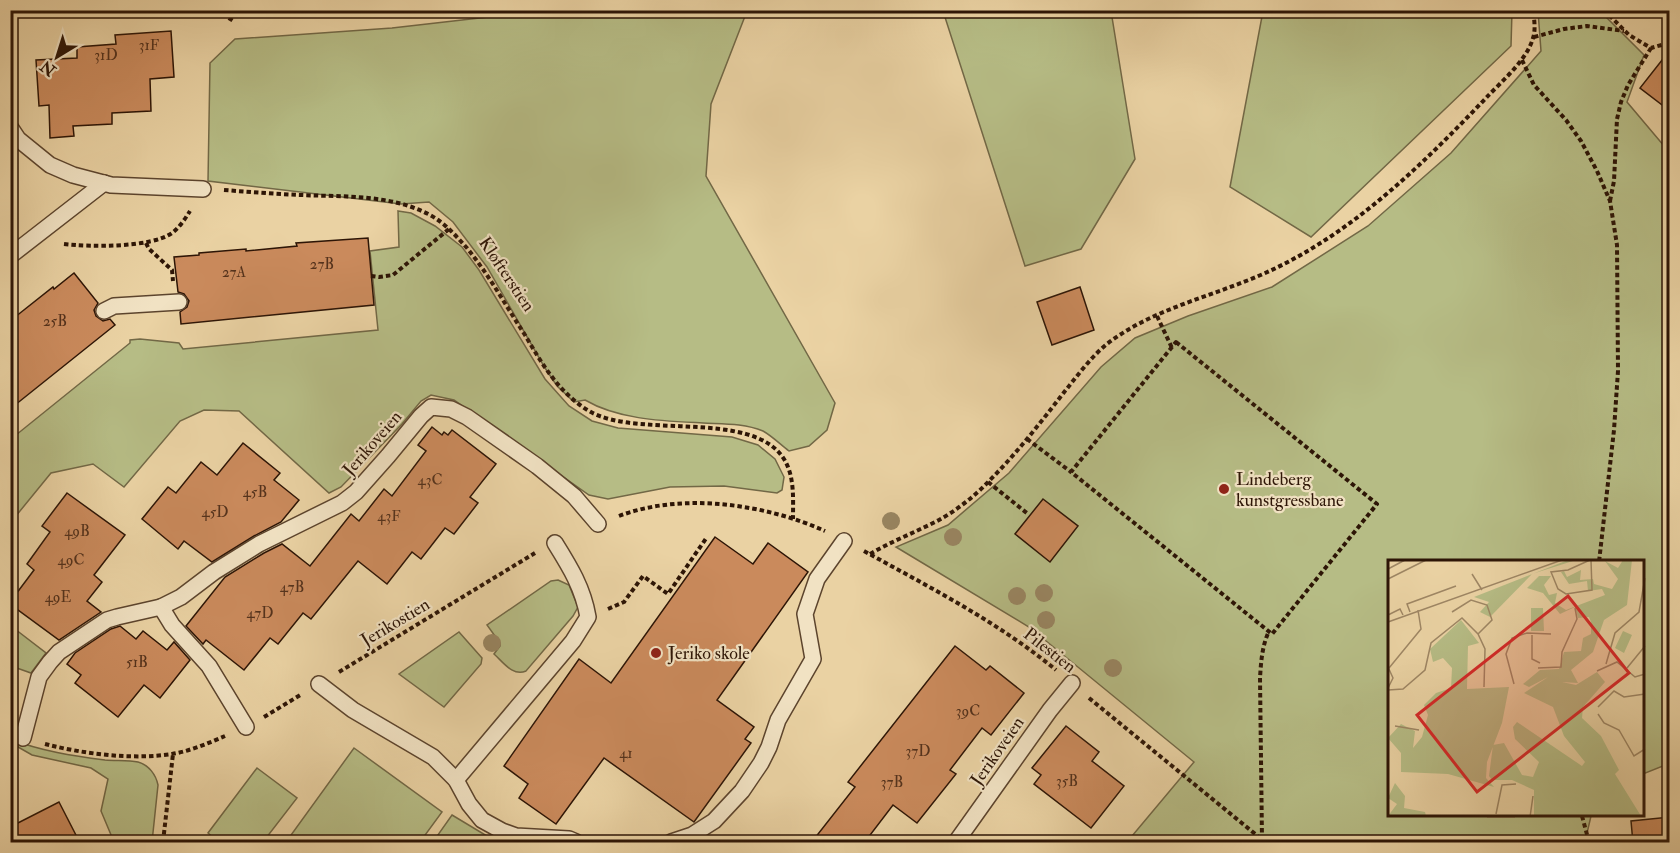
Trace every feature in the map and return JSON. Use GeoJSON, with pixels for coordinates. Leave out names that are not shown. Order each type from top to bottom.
{"type":"FeatureCollection","features":[{"type":"Feature","properties":{"kind":"lane"},"geometry":{"type":"LineString","coordinates":[[10,127],[18,139],[50,165],[74,176],[111,185],[203,189]]}},
{"type":"Feature","properties":{"kind":"lane"},"geometry":{"type":"LineString","coordinates":[[10,256],[104,183]]}},
{"type":"Feature","properties":{"kind":"lane"},"geometry":{"type":"LineString","coordinates":[[104,311],[114,306],[179,302]]}},
{"type":"Feature","properties":{"kind":"lane","name":"Jerikoveien"},"geometry":{"type":"LineString","coordinates":[[23,738],[37,682],[59,652],[107,620],[161,607],[181,597],[214,572],[259,544],[342,503],[356,492],[431,407],[451,409],[466,417],[537,466],[574,496],[598,524]]}},
{"type":"Feature","properties":{"kind":"lane"},"geometry":{"type":"LineString","coordinates":[[671,843],[692,835],[714,821],[742,791],[761,763],[778,720],[813,659],[805,614],[817,579],[844,541]]}},
{"type":"Feature","properties":{"kind":"lane"},"geometry":{"type":"LineString","coordinates":[[456,780],[573,641],[588,617],[585,598],[555,543]]}},
{"type":"Feature","properties":{"kind":"lane"},"geometry":{"type":"LineString","coordinates":[[161,607],[172,625],[209,666],[246,727]]}},
{"type":"Feature","properties":{"kind":"lane","name":"Jerikoveien"},"geometry":{"type":"LineString","coordinates":[[956,843],[1050,710],[1072,683]]}},
{"type":"Feature","properties":{"kind":"lane"},"geometry":{"type":"LineString","coordinates":[[320,684],[353,710],[433,757],[456,780],[469,804],[482,820],[516,836],[569,839],[576,843]]}},
{"type":"Feature","properties":{"kind":"path"},"geometry":{"type":"LineString","coordinates":[[216,10],[235,22]]}},
{"type":"Feature","properties":{"kind":"path"},"geometry":{"type":"LineString","coordinates":[[870,554],[941,519],[988,482],[1027,439],[1082,370],[1106,345],[1138,324],[1276,268],[1322,243],[1403,180],[1440,146],[1522,60],[1534,37],[1533,10]]}},
{"type":"Feature","properties":{"kind":"path"},"geometry":{"type":"LineString","coordinates":[[1604,10],[1624,31],[1651,48]]}},
{"type":"Feature","properties":{"kind":"path"},"geometry":{"type":"LineString","coordinates":[[1534,37],[1587,26],[1624,31]]}},
{"type":"Feature","properties":{"kind":"path"},"geometry":{"type":"LineString","coordinates":[[1610,201],[1614,181],[1617,119],[1621,102],[1651,48],[1670,40]]}},
{"type":"Feature","properties":{"kind":"path"},"geometry":{"type":"LineString","coordinates":[[1522,60],[1534,86],[1566,120],[1581,141],[1597,171],[1610,201],[1617,245],[1618,371],[1614,430],[1599,560]]}},
{"type":"Feature","properties":{"kind":"path"},"geometry":{"type":"LineString","coordinates":[[43,231],[58,242],[80,246],[146,243],[168,236],[178,228],[203,189]]}},
{"type":"Feature","properties":{"kind":"path","name":"Kløfterstien"},"geometry":{"type":"LineString","coordinates":[[203,189],[355,197],[396,203],[430,215],[449,229],[481,265],[539,358],[562,390],[590,412],[607,418],[642,425],[725,429],[746,433],[764,440],[781,454],[790,474],[793,519]]}},
{"type":"Feature","properties":{"kind":"path"},"geometry":{"type":"LineString","coordinates":[[371,276],[393,275],[449,229]]}},
{"type":"Feature","properties":{"kind":"path"},"geometry":{"type":"LineString","coordinates":[[146,243],[149,249],[172,270],[172,281]]}},
{"type":"Feature","properties":{"kind":"path"},"geometry":{"type":"LineString","coordinates":[[1157,316],[1172,348]]}},
{"type":"Feature","properties":{"kind":"path"},"geometry":{"type":"LineString","coordinates":[[1027,439],[1272,634],[1377,504],[1176,342],[1071,472]]}},
{"type":"Feature","properties":{"kind":"path"},"geometry":{"type":"LineString","coordinates":[[988,482],[1028,514]]}},
{"type":"Feature","properties":{"kind":"path"},"geometry":{"type":"LineString","coordinates":[[598,524],[623,514],[666,505],[701,503],[766,511],[793,519]]}},
{"type":"Feature","properties":{"kind":"path","name":"Pilestien"},"geometry":{"type":"LineString","coordinates":[[793,519],[870,554],[1006,633],[1072,683],[1263,842]]}},
{"type":"Feature","properties":{"kind":"path"},"geometry":{"type":"LineString","coordinates":[[624,603],[643,576],[668,594],[707,537]]}},
{"type":"Feature","properties":{"kind":"path","name":"Jerikostien"},"geometry":{"type":"LineString","coordinates":[[23,738],[84,752],[140,756],[173,754],[211,742],[246,727],[555,543]]}},
{"type":"Feature","properties":{"kind":"path"},"geometry":{"type":"LineString","coordinates":[[1263,842],[1260,678],[1265,638],[1269,631]]}},
{"type":"Feature","properties":{"kind":"path"},"geometry":{"type":"LineString","coordinates":[[163,843],[173,754]]}},
{"type":"Feature","properties":{"kind":"path"},"geometry":{"type":"LineString","coordinates":[[1582,817],[1589,843]]}},
{"type":"Feature","properties":{"kind":"green space"},"geometry":{"type":"Polygon","coordinates":[[[504,10],[747,11],[711,104],[706,176],[835,403],[827,430],[809,446],[789,451],[763,431],[748,427],[627,416],[598,407],[585,400],[574,402],[557,386],[545,368],[487,267],[453,222],[429,202],[401,204],[208,181],[210,63],[235,39],[392,28],[497,16],[504,10]]]}},
{"type":"Feature","properties":{"kind":"green space"},"geometry":{"type":"Polygon","coordinates":[[[943,11],[1111,11],[1135,159],[1081,249],[1025,266],[943,11]]]}},
{"type":"Feature","properties":{"kind":"green space"},"geometry":{"type":"Polygon","coordinates":[[[1263,11],[1512,11],[1511,46],[1311,237],[1230,187],[1263,11]]]}},
{"type":"Feature","properties":{"kind":"green space"},"geometry":{"type":"Polygon","coordinates":[[[1538,11],[1600,11],[1644,55],[1627,102],[1670,153],[1670,723],[1663,766],[1644,774],[1644,560],[1388,560],[1388,817],[1591,817],[1585,842],[1127,842],[1194,762],[1029,627],[896,547],[948,525],[1009,473],[1101,367],[1135,338],[1188,316],[1272,287],[1368,226],[1451,153],[1541,51],[1538,11]]]}},
{"type":"Feature","properties":{"kind":"green space"},"geometry":{"type":"Polygon","coordinates":[[[398,211],[411,213],[435,226],[462,247],[479,270],[545,379],[569,406],[592,421],[618,428],[732,437],[758,445],[775,459],[784,477],[782,490],[777,493],[724,486],[670,487],[608,499],[589,495],[454,400],[431,395],[421,401],[341,487],[329,493],[239,411],[204,410],[180,421],[124,487],[93,464],[51,473],[11,522],[11,439],[130,343],[130,340],[179,343],[183,349],[378,330],[370,251],[399,247],[398,211]]]}},
{"type":"Feature","properties":{"kind":"green space"},"geometry":{"type":"Polygon","coordinates":[[[558,580],[569,585],[578,607],[526,671],[517,672],[494,654],[500,643],[487,625],[551,581],[558,580]]]}},
{"type":"Feature","properties":{"kind":"green space"},"geometry":{"type":"Polygon","coordinates":[[[11,626],[46,653],[31,673],[14,667],[11,678],[11,626]]]}},
{"type":"Feature","properties":{"kind":"green space"},"geometry":{"type":"Polygon","coordinates":[[[459,632],[482,658],[481,664],[444,707],[399,674],[459,632]]]}},
{"type":"Feature","properties":{"kind":"green space"},"geometry":{"type":"Polygon","coordinates":[[[10,739],[33,747],[81,757],[134,761],[145,765],[154,774],[158,785],[152,842],[114,842],[101,811],[108,779],[91,768],[32,755],[11,743],[10,739]]]}},
{"type":"Feature","properties":{"kind":"green space"},"geometry":{"type":"Polygon","coordinates":[[[354,748],[442,812],[420,842],[286,842],[354,748]]]}},
{"type":"Feature","properties":{"kind":"green space"},"geometry":{"type":"Polygon","coordinates":[[[257,768],[297,798],[263,842],[219,842],[208,833],[257,768]]]}},
{"type":"Feature","properties":{"kind":"green space"},"geometry":{"type":"Polygon","coordinates":[[[452,815],[497,842],[436,842],[435,839],[452,815]]]}},
{"type":"Feature","properties":{"kind":"building"},"geometry":{"type":"Polygon","coordinates":[[[171,31],[174,77],[150,79],[151,111],[112,113],[112,124],[73,126],[74,136],[50,138],[49,105],[39,106],[36,60],[77,58],[77,47],[116,44],[115,35],[171,31]]]}},
{"type":"Feature","properties":{"kind":"building"},"geometry":{"type":"Polygon","coordinates":[[[1670,50],[1670,111],[1640,88],[1670,50]]]}},
{"type":"Feature","properties":{"kind":"building"},"geometry":{"type":"Polygon","coordinates":[[[368,238],[374,305],[181,324],[180,312],[187,307],[189,301],[184,294],[178,292],[174,257],[297,246],[296,243],[368,238]]]}},
{"type":"Feature","properties":{"kind":"building"},"geometry":{"type":"Polygon","coordinates":[[[74,273],[98,303],[94,310],[96,316],[103,321],[110,319],[115,325],[10,409],[10,321],[74,273]]]}},
{"type":"Feature","properties":{"kind":"building"},"geometry":{"type":"Polygon","coordinates":[[[1080,287],[1094,330],[1052,345],[1037,302],[1080,287]]]}},
{"type":"Feature","properties":{"kind":"building"},"geometry":{"type":"Polygon","coordinates":[[[432,427],[442,435],[444,432],[448,435],[452,430],[496,464],[470,497],[478,503],[454,534],[445,528],[421,559],[412,552],[387,584],[358,561],[311,619],[303,613],[278,644],[270,638],[244,670],[206,640],[203,644],[186,626],[225,577],[282,544],[310,566],[351,514],[359,521],[384,489],[392,496],[426,451],[418,445],[432,427]]]}},
{"type":"Feature","properties":{"kind":"building"},"geometry":{"type":"Polygon","coordinates":[[[243,443],[280,473],[274,480],[299,500],[281,522],[212,562],[184,541],[178,549],[142,519],[168,487],[176,493],[201,462],[217,475],[243,443]]]}},
{"type":"Feature","properties":{"kind":"building"},"geometry":{"type":"Polygon","coordinates":[[[67,493],[125,535],[94,575],[102,582],[87,601],[101,612],[59,640],[10,602],[34,570],[27,564],[50,532],[42,526],[67,493]]]}},
{"type":"Feature","properties":{"kind":"building"},"geometry":{"type":"Polygon","coordinates":[[[1043,499],[1078,526],[1050,562],[1015,534],[1043,499]]]}},
{"type":"Feature","properties":{"kind":"building"},"geometry":{"type":"Polygon","coordinates":[[[715,537],[753,564],[768,543],[808,572],[717,700],[754,727],[745,739],[751,743],[694,822],[604,758],[556,824],[519,798],[528,784],[504,766],[579,659],[611,683],[715,537]]]}},
{"type":"Feature","properties":{"kind":"building"},"geometry":{"type":"Polygon","coordinates":[[[120,626],[136,639],[143,631],[167,650],[174,642],[190,660],[160,698],[144,685],[118,717],[75,683],[81,675],[67,664],[75,653],[111,629],[120,626]]]}},
{"type":"Feature","properties":{"kind":"building"},"geometry":{"type":"Polygon","coordinates":[[[955,646],[986,670],[990,666],[1024,693],[991,735],[982,728],[950,770],[956,774],[917,823],[893,805],[864,843],[811,843],[855,787],[848,782],[955,646]]]}},
{"type":"Feature","properties":{"kind":"building"},"geometry":{"type":"Polygon","coordinates":[[[1066,726],[1099,752],[1092,761],[1124,786],[1091,828],[1034,784],[1041,775],[1032,768],[1066,726]]]}},
{"type":"Feature","properties":{"kind":"building"},"geometry":{"type":"Polygon","coordinates":[[[59,802],[80,843],[10,843],[10,827],[59,802]]]}},
{"type":"Feature","properties":{"kind":"building"},"geometry":{"type":"Polygon","coordinates":[[[1670,817],[1670,843],[1633,843],[1631,821],[1670,817]]]}},
{"type":"Feature","properties":{"kind":"place","name":"Lindeberg kunstgressbane"},"geometry":{"type":"Point","coordinates":[1224,489]}},
{"type":"Feature","properties":{"kind":"place","name":"Jeriko skole"},"geometry":{"type":"Point","coordinates":[656,653]}}]}
